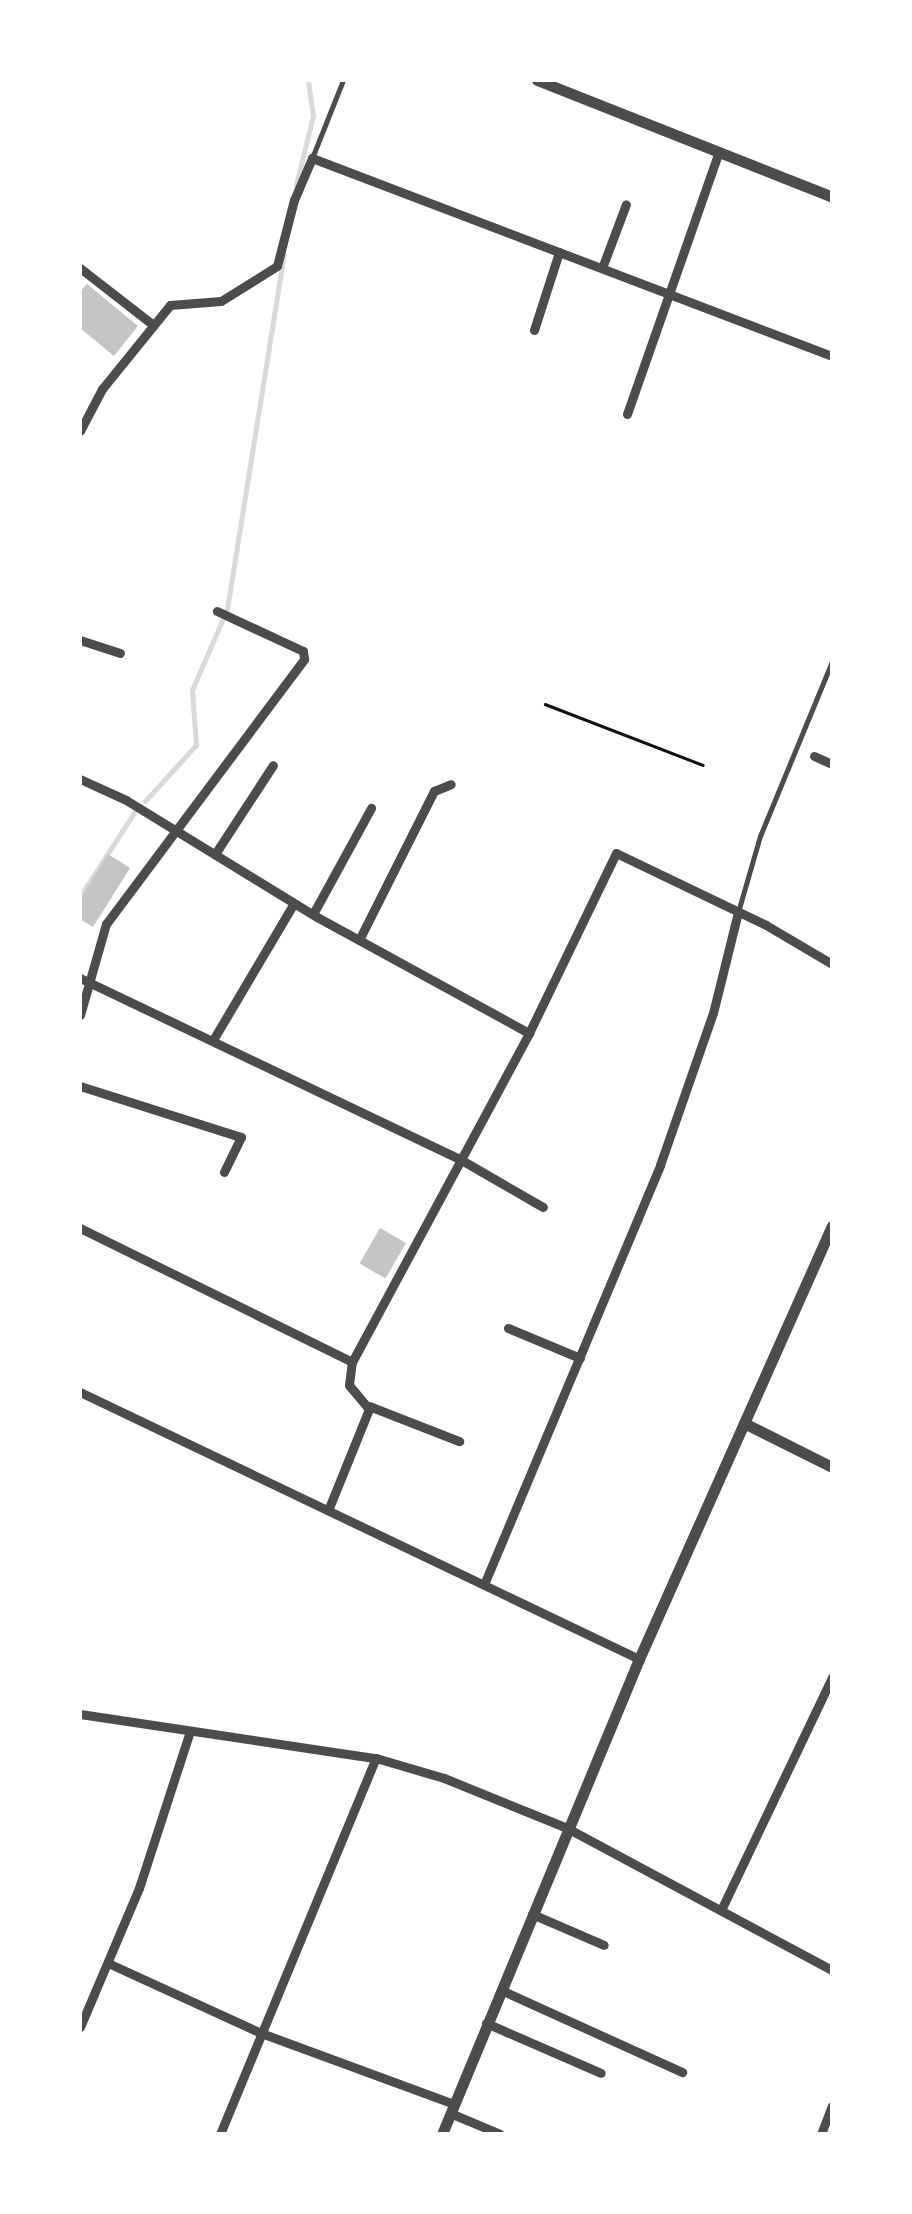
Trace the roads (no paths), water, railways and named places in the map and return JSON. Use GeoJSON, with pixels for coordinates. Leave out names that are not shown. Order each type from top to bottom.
{"type":"FeatureCollection","features":[{"type":"Feature","properties":{"kind":"street"},"geometry":{"type":"LineString","coordinates":[[537,80],[832,196]]}},
{"type":"Feature","properties":{"kind":"street"},"geometry":{"type":"LineString","coordinates":[[627,414],[719,152]]}},
{"type":"Feature","properties":{"kind":"street"},"geometry":{"type":"LineString","coordinates":[[80,430],[102,388],[173,302],[221,300],[280,261],[294,200],[312,158],[832,356]]}},
{"type":"Feature","properties":{"kind":"street"},"geometry":{"type":"LineString","coordinates":[[602,268],[626,204]]}},
{"type":"Feature","properties":{"kind":"street"},"geometry":{"type":"LineString","coordinates":[[534,330],[559,252]]}},
{"type":"Feature","properties":{"kind":"street"},"geometry":{"type":"LineString","coordinates":[[80,268],[152,324]]}},
{"type":"Feature","properties":{"kind":"street"},"geometry":{"type":"LineString","coordinates":[[80,1015],[106,924],[304,659],[303,651],[216,611]]}},
{"type":"Feature","properties":{"kind":"street"},"geometry":{"type":"LineString","coordinates":[[80,640],[120,653]]}},
{"type":"Feature","properties":{"kind":"street"},"geometry":{"type":"LineString","coordinates":[[814,756],[832,764]]}},
{"type":"Feature","properties":{"kind":"street"},"geometry":{"type":"LineString","coordinates":[[215,854],[273,765]]}},
{"type":"Feature","properties":{"kind":"street"},"geometry":{"type":"LineString","coordinates":[[80,780],[174,828],[313,914],[529,1034]]}},
{"type":"Feature","properties":{"kind":"street"},"geometry":{"type":"LineString","coordinates":[[359,940],[434,791],[452,784]]}},
{"type":"Feature","properties":{"kind":"street"},"geometry":{"type":"LineString","coordinates":[[313,914],[371,808]]}},
{"type":"Feature","properties":{"kind":"street"},"geometry":{"type":"LineString","coordinates":[[459,1441],[369,1406],[349,1385],[352,1362],[458,1158],[529,1034],[616,853],[738,912],[832,964]]}},
{"type":"Feature","properties":{"kind":"street"},"geometry":{"type":"LineString","coordinates":[[213,1040],[294,902]]}},
{"type":"Feature","properties":{"kind":"street"},"geometry":{"type":"LineString","coordinates":[[485,1582],[660,1165],[713,1013],[738,912]]}},
{"type":"Feature","properties":{"kind":"street"},"geometry":{"type":"LineString","coordinates":[[80,978],[458,1158],[543,1207]]}},
{"type":"Feature","properties":{"kind":"street"},"geometry":{"type":"LineString","coordinates":[[80,1086],[241,1136],[224,1172]]}},
{"type":"Feature","properties":{"kind":"street"},"geometry":{"type":"LineString","coordinates":[[442,2134],[639,1659],[832,1226]]}},
{"type":"Feature","properties":{"kind":"street"},"geometry":{"type":"LineString","coordinates":[[80,1228],[352,1362]]}},
{"type":"Feature","properties":{"kind":"street"},"geometry":{"type":"LineString","coordinates":[[508,1328],[580,1358]]}},
{"type":"Feature","properties":{"kind":"street"},"geometry":{"type":"LineString","coordinates":[[81,1396],[329,1508],[639,1659]]}},
{"type":"Feature","properties":{"kind":"street"},"geometry":{"type":"LineString","coordinates":[[329,1508],[369,1406]]}},
{"type":"Feature","properties":{"kind":"street"},"geometry":{"type":"LineString","coordinates":[[744,1423],[832,1467]]}},
{"type":"Feature","properties":{"kind":"street"},"geometry":{"type":"LineString","coordinates":[[721,1910],[832,1677]]}},
{"type":"Feature","properties":{"kind":"street"},"geometry":{"type":"LineString","coordinates":[[80,1714],[376,1758],[444,1778],[568,1828],[832,1970]]}},
{"type":"Feature","properties":{"kind":"street"},"geometry":{"type":"LineString","coordinates":[[80,2027],[85,2003],[108,1963],[138,1888],[190,1730]]}},
{"type":"Feature","properties":{"kind":"street"},"geometry":{"type":"LineString","coordinates":[[220,2134],[376,1758]]}},
{"type":"Feature","properties":{"kind":"street"},"geometry":{"type":"LineString","coordinates":[[532,1914],[604,1945]]}},
{"type":"Feature","properties":{"kind":"street"},"geometry":{"type":"LineString","coordinates":[[108,1963],[262,2032],[452,2108],[500,2134]]}},
{"type":"Feature","properties":{"kind":"street"},"geometry":{"type":"LineString","coordinates":[[501,1990],[682,2072]]}},
{"type":"Feature","properties":{"kind":"street"},"geometry":{"type":"LineString","coordinates":[[486,2023],[601,2072]]}},
{"type":"Feature","properties":{"kind":"street"},"geometry":{"type":"LineString","coordinates":[[820,2134],[832,2106]]}},
{"type":"Feature","properties":{"kind":"lane"},"geometry":{"type":"LineString","coordinates":[[312,158],[343,80]]}},
{"type":"Feature","properties":{"kind":"lane"},"geometry":{"type":"LineString","coordinates":[[738,912],[760,836],[832,661]]}},
{"type":"Feature","properties":{"kind":"waterway"},"geometry":{"type":"LineString","coordinates":[[296,185],[313,116],[308,80]]}},
{"type":"Feature","properties":{"kind":"waterway"},"geometry":{"type":"LineString","coordinates":[[145,801],[196,745],[192,690],[227,609],[284,255]]}},
{"type":"Feature","properties":{"kind":"waterway"},"geometry":{"type":"LineString","coordinates":[[80,896],[134,813]]}}]}
